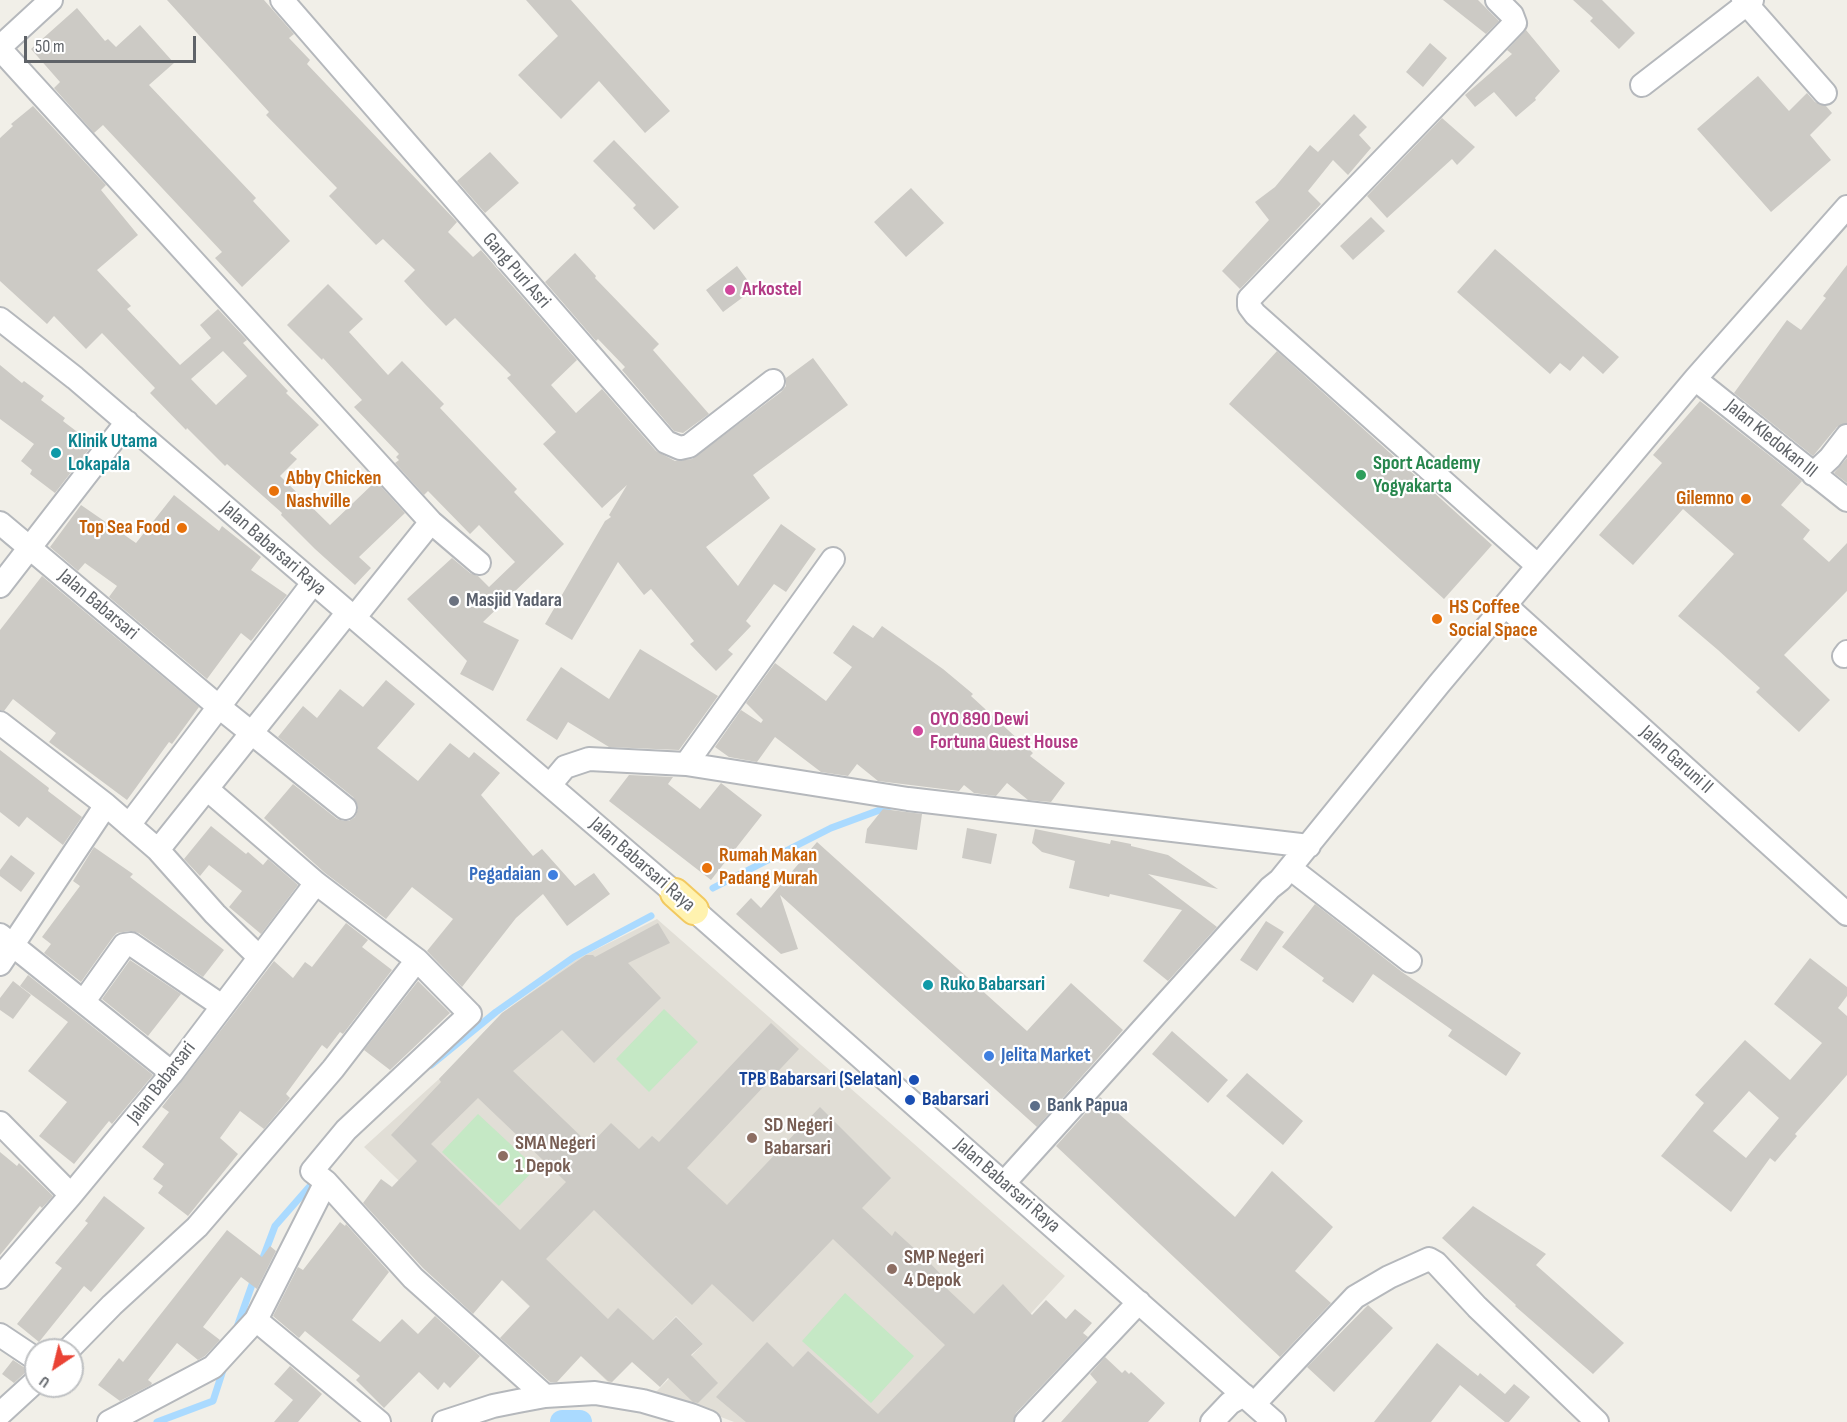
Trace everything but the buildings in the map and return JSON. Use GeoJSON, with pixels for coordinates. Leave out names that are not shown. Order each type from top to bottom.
{"type":"FeatureCollection","features":[{"type":"Feature","properties":{"kind":"street"},"geometry":{"type":"LineString","coordinates":[[51,0],[0,48],[431,522],[479,563]]}},
{"type":"Feature","properties":{"kind":"street","name":"Gang Puri Asri"},"geometry":{"type":"LineString","coordinates":[[282,0],[666,442],[680,448],[689,446],[773,381]]}},
{"type":"Feature","properties":{"kind":"street"},"geometry":{"type":"LineString","coordinates":[[1497,0],[1514,17],[1515,23],[1249,299],[1249,306],[1255,314],[1538,566]]}},
{"type":"Feature","properties":{"kind":"street"},"geometry":{"type":"LineString","coordinates":[[1642,85],[1748,2],[1825,93]]}},
{"type":"Feature","properties":{"kind":"street"},"geometry":{"type":"LineString","coordinates":[[1004,1183],[1290,868],[1439,684],[1695,379],[1847,207]]}},
{"type":"Feature","properties":{"kind":"street","name":"Jalan Babarsari Raya"},"geometry":{"type":"LineString","coordinates":[[0,319],[127,422],[550,785],[1274,1422]]}},
{"type":"Feature","properties":{"kind":"street","name":"Jalan Kledokan III"},"geometry":{"type":"LineString","coordinates":[[1695,379],[1847,500]]}},
{"type":"Feature","properties":{"kind":"street"},"geometry":{"type":"LineString","coordinates":[[0,586],[127,422]]}},
{"type":"Feature","properties":{"kind":"street"},"geometry":{"type":"LineString","coordinates":[[1814,474],[1847,436]]}},
{"type":"Feature","properties":{"kind":"street"},"geometry":{"type":"LineString","coordinates":[[158,850],[252,732],[431,522]]}},
{"type":"Feature","properties":{"kind":"street","name":"Jalan Babarsari"},"geometry":{"type":"LineString","coordinates":[[0,523],[218,706],[345,808]]}},
{"type":"Feature","properties":{"kind":"street"},"geometry":{"type":"LineString","coordinates":[[686,764],[833,559]]}},
{"type":"Feature","properties":{"kind":"street"},"geometry":{"type":"LineString","coordinates":[[129,825],[313,583]]}},
{"type":"Feature","properties":{"kind":"street","name":"Jalan Garuni II"},"geometry":{"type":"LineString","coordinates":[[1506,606],[1847,914]]}},
{"type":"Feature","properties":{"kind":"street"},"geometry":{"type":"LineString","coordinates":[[0,723],[158,850],[215,914],[259,957]]}},
{"type":"Feature","properties":{"kind":"street"},"geometry":{"type":"LineString","coordinates":[[550,785],[565,767],[589,759],[686,764],[908,799],[1309,846]]}},
{"type":"Feature","properties":{"kind":"street"},"geometry":{"type":"LineString","coordinates":[[207,789],[316,883],[417,960],[470,1014],[346,1130],[312,1171],[326,1182],[413,1278],[544,1396]]}},
{"type":"Feature","properties":{"kind":"street"},"geometry":{"type":"LineString","coordinates":[[106,806],[4,948],[84,1001],[171,1073]]}},
{"type":"Feature","properties":{"kind":"street"},"geometry":{"type":"LineString","coordinates":[[1290,868],[1410,961]]}},
{"type":"Feature","properties":{"kind":"street","name":"Jalan Babarsari"},"geometry":{"type":"LineString","coordinates":[[0,1277],[171,1073],[316,883]]}},
{"type":"Feature","properties":{"kind":"street"},"geometry":{"type":"LineString","coordinates":[[84,1001],[127,944],[131,944],[222,1006]]}},
{"type":"Feature","properties":{"kind":"street"},"geometry":{"type":"LineString","coordinates":[[80,1338],[197,1227],[333,1069],[417,960]]}},
{"type":"Feature","properties":{"kind":"street"},"geometry":{"type":"LineString","coordinates":[[0,1123],[71,1195]]}},
{"type":"Feature","properties":{"kind":"street"},"geometry":{"type":"LineString","coordinates":[[109,1422],[213,1367],[256,1320],[326,1182]]}},
{"type":"Feature","properties":{"kind":"street"},"geometry":{"type":"LineString","coordinates":[[1227,1422],[1355,1297],[1389,1277],[1429,1259],[1436,1263],[1477,1307],[1597,1422]]}},
{"type":"Feature","properties":{"kind":"street"},"geometry":{"type":"LineString","coordinates":[[1026,1422],[1139,1302]]}},
{"type":"Feature","properties":{"kind":"street"},"geometry":{"type":"LineString","coordinates":[[256,1320],[379,1422]]}},
{"type":"Feature","properties":{"kind":"street"},"geometry":{"type":"LineString","coordinates":[[0,1335],[24,1351]]}},
{"type":"Feature","properties":{"kind":"street"},"geometry":{"type":"LineString","coordinates":[[0,1414],[24,1392]]}},
{"type":"Feature","properties":{"kind":"street"},"geometry":{"type":"LineString","coordinates":[[444,1422],[494,1406],[544,1396],[595,1393],[619,1396],[668,1408],[709,1422]]}},
{"type":"Feature","properties":{"kind":"street"},"geometry":{"type":"LineString","coordinates":[[1212,1422],[1230,1402],[1249,1399]]}},
{"type":"Feature","properties":{"kind":"shaded area"},"geometry":{"type":"Polygon","coordinates":[[[657,919],[1065,1276],[932,1422],[734,1422],[656,1392],[703,1344],[676,1316],[610,1384],[364,1147],[439,1079],[502,1013],[577,959],[657,919]]]}},
{"type":"Feature","properties":{"kind":"green space"},"geometry":{"type":"Polygon","coordinates":[[[664,1009],[698,1042],[649,1092],[616,1059],[664,1009]]]}},
{"type":"Feature","properties":{"kind":"green space"},"geometry":{"type":"Polygon","coordinates":[[[478,1114],[536,1168],[499,1206],[442,1152],[478,1114]]]}},
{"type":"Feature","properties":{"kind":"green space"},"geometry":{"type":"Polygon","coordinates":[[[845,1293],[914,1356],[871,1403],[802,1341],[845,1293]]]}},
{"type":"Feature","properties":{"kind":"waterway"},"geometry":{"type":"LineString","coordinates":[[713,888],[831,828],[896,804]]}},
{"type":"Feature","properties":{"kind":"waterway"},"geometry":{"type":"LineString","coordinates":[[431,1065],[496,1012],[574,957],[651,916]]}},
{"type":"Feature","properties":{"kind":"waterway"},"geometry":{"type":"LineString","coordinates":[[261,1263],[275,1226],[317,1178]]}},
{"type":"Feature","properties":{"kind":"waterway"},"geometry":{"type":"LineString","coordinates":[[236,1330],[254,1279]]}},
{"type":"Feature","properties":{"kind":"waterway"},"geometry":{"type":"LineString","coordinates":[[157,1422],[213,1401],[224,1367]]}},
{"type":"Feature","properties":{"kind":"waterway"},"geometry":{"type":"LineString","coordinates":[[562,1422],[580,1422]]}},
{"type":"Feature","properties":{"kind":"place","name":"Arkostel"},"geometry":{"type":"Point","coordinates":[730,290]}},
{"type":"Feature","properties":{"kind":"place","name":"Klinik Utama Lokapala"},"geometry":{"type":"Point","coordinates":[56,453]}},
{"type":"Feature","properties":{"kind":"place","name":"Sport Academy Yogyakarta"},"geometry":{"type":"Point","coordinates":[1361,475]}},
{"type":"Feature","properties":{"kind":"place","name":"Abby Chicken Nashville"},"geometry":{"type":"Point","coordinates":[274,491]}},
{"type":"Feature","properties":{"kind":"place","name":"Gilemno"},"geometry":{"type":"Point","coordinates":[1746,499]}},
{"type":"Feature","properties":{"kind":"place","name":"Top Sea Food"},"geometry":{"type":"Point","coordinates":[182,528]}},
{"type":"Feature","properties":{"kind":"place","name":"Masjid Yadara"},"geometry":{"type":"Point","coordinates":[454,601]}},
{"type":"Feature","properties":{"kind":"place","name":"HS Coffee Social Space"},"geometry":{"type":"Point","coordinates":[1437,619]}},
{"type":"Feature","properties":{"kind":"place","name":"OYO 890 Dewi Fortuna Guest House"},"geometry":{"type":"Point","coordinates":[918,731]}},
{"type":"Feature","properties":{"kind":"place","name":"Rumah Makan Padang Murah"},"geometry":{"type":"Point","coordinates":[707,868]}},
{"type":"Feature","properties":{"kind":"place","name":"Pegadaian"},"geometry":{"type":"Point","coordinates":[553,875]}},
{"type":"Feature","properties":{"kind":"place","name":"Ruko Babarsari"},"geometry":{"type":"Point","coordinates":[928,985]}},
{"type":"Feature","properties":{"kind":"place","name":"Jelita Market"},"geometry":{"type":"Point","coordinates":[989,1056]}},
{"type":"Feature","properties":{"kind":"place","name":"TPB Babarsari (Selatan)"},"geometry":{"type":"Point","coordinates":[914,1080]}},
{"type":"Feature","properties":{"kind":"place","name":"Babarsari"},"geometry":{"type":"Point","coordinates":[910,1100]}},
{"type":"Feature","properties":{"kind":"place","name":"Bank Papua"},"geometry":{"type":"Point","coordinates":[1035,1106]}},
{"type":"Feature","properties":{"kind":"place","name":"SD Negeri Babarsari"},"geometry":{"type":"Point","coordinates":[752,1138]}},
{"type":"Feature","properties":{"kind":"place","name":"SMA Negeri 1 Depok"},"geometry":{"type":"Point","coordinates":[503,1156]}},
{"type":"Feature","properties":{"kind":"place","name":"SMP Negeri 4 Depok"},"geometry":{"type":"Point","coordinates":[892,1269]}}]}
